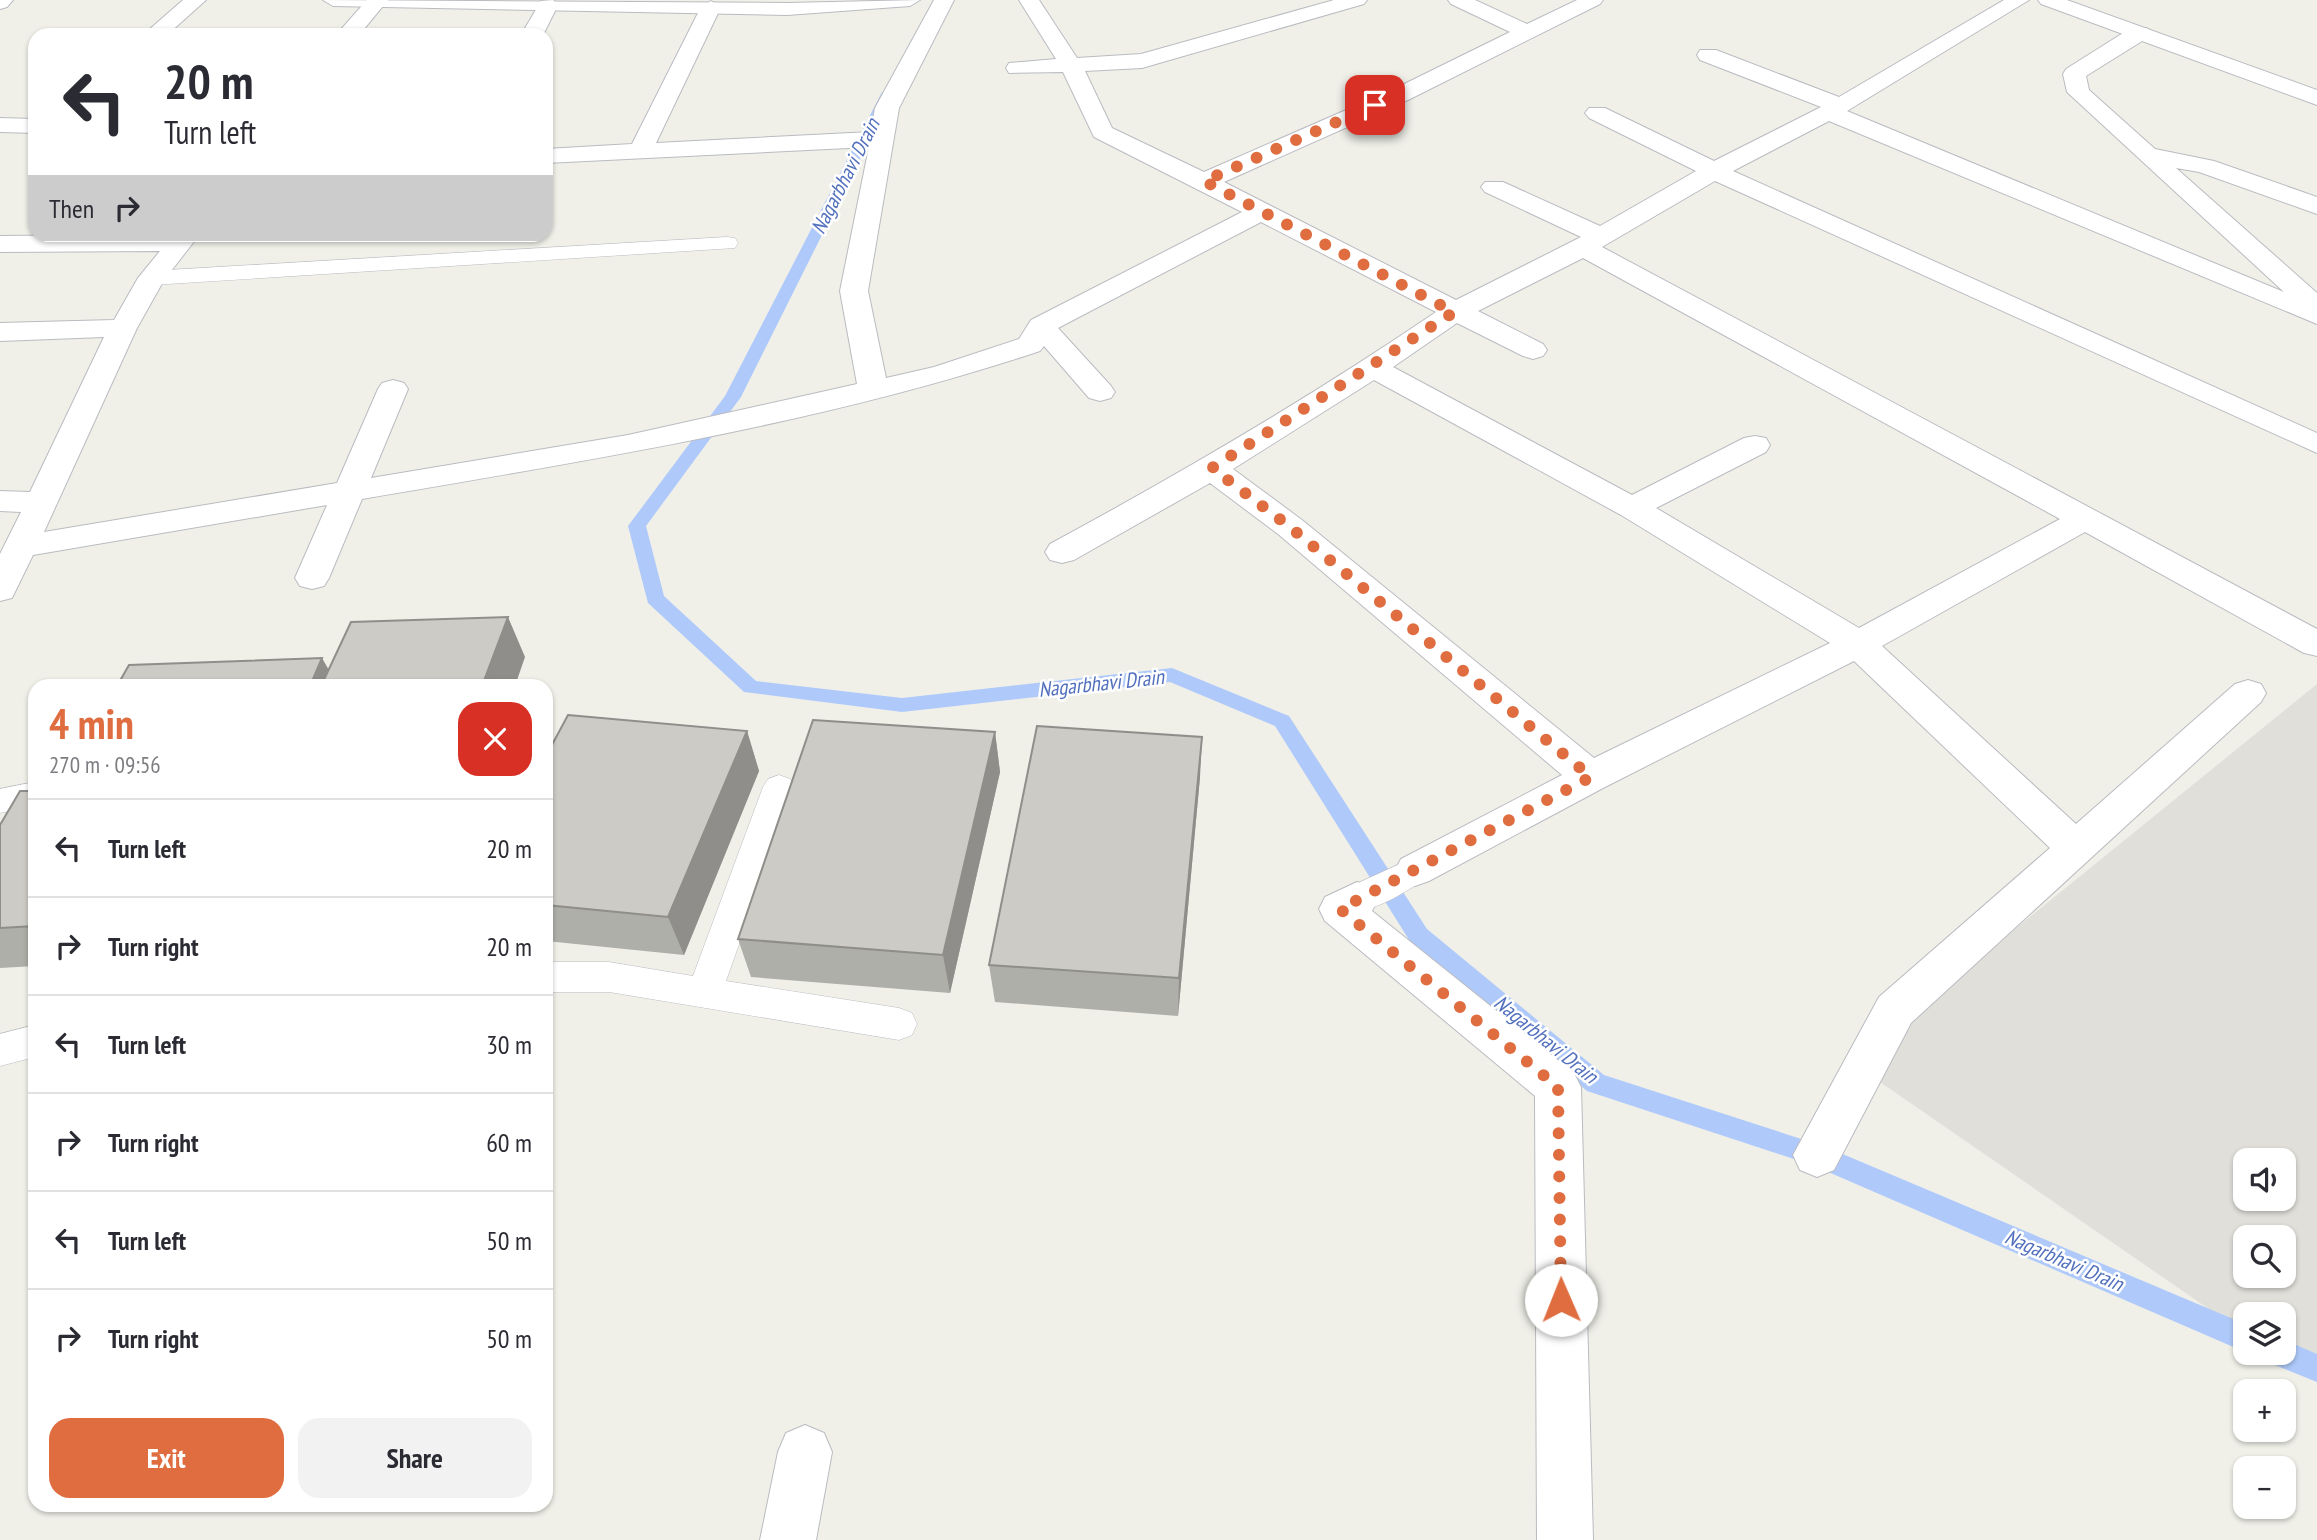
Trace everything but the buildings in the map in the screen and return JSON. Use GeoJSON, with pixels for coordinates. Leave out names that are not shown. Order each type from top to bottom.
{"type":"FeatureCollection","features":[{"type":"Feature","properties":{"kind":"street"},"geometry":{"type":"LineString","coordinates":[[162,28],[196,0]]}},
{"type":"Feature","properties":{"kind":"street"},"geometry":{"type":"LineString","coordinates":[[333,0],[711,7],[846,5],[910,0]]}},
{"type":"Feature","properties":{"kind":"street"},"geometry":{"type":"LineString","coordinates":[[873,389],[853,291],[880,139],[887,108],[944,0]]}},
{"type":"Feature","properties":{"kind":"street"},"geometry":{"type":"LineString","coordinates":[[1029,0],[1072,67],[1102,132],[1119,143],[1204,181],[1454,312],[1533,350]]}},
{"type":"Feature","properties":{"kind":"street"},"geometry":{"type":"LineString","coordinates":[[1017,68],[1142,61],[1357,0]]}},
{"type":"Feature","properties":{"kind":"street"},"geometry":{"type":"LineString","coordinates":[[1458,0],[1527,32]]}},
{"type":"Feature","properties":{"kind":"street"},"geometry":{"type":"LineString","coordinates":[[1204,181],[1399,95],[1592,0]]}},
{"type":"Feature","properties":{"kind":"street"},"geometry":{"type":"LineString","coordinates":[[1062,552],[1212,468],[1373,368],[1454,312],[1591,242],[1714,171],[1834,109],[2019,0]]}},
{"type":"Feature","properties":{"kind":"street"},"geometry":{"type":"LineString","coordinates":[[2048,0],[2317,98]]}},
{"type":"Feature","properties":{"kind":"street"},"geometry":{"type":"LineString","coordinates":[[353,28],[377,1]]}},
{"type":"Feature","properties":{"kind":"street"},"geometry":{"type":"LineString","coordinates":[[536,28],[548,5]]}},
{"type":"Feature","properties":{"kind":"street"},"geometry":{"type":"LineString","coordinates":[[640,152],[711,7]]}},
{"type":"Feature","properties":{"kind":"street"},"geometry":{"type":"LineString","coordinates":[[2139,33],[2074,74],[2078,92],[2142,153],[2317,307]]}},
{"type":"Feature","properties":{"kind":"street"},"geometry":{"type":"LineString","coordinates":[[1708,55],[2317,316]]}},
{"type":"Feature","properties":{"kind":"street"},"geometry":{"type":"LineString","coordinates":[[1597,113],[1714,171],[2317,444]]}},
{"type":"Feature","properties":{"kind":"street"},"geometry":{"type":"LineString","coordinates":[[0,125],[28,127]]}},
{"type":"Feature","properties":{"kind":"street"},"geometry":{"type":"LineString","coordinates":[[553,156],[880,139]]}},
{"type":"Feature","properties":{"kind":"street"},"geometry":{"type":"LineString","coordinates":[[2142,153],[2205,166],[2317,206]]}},
{"type":"Feature","properties":{"kind":"street"},"geometry":{"type":"LineString","coordinates":[[1494,187],[2086,518],[2317,643]]}},
{"type":"Feature","properties":{"kind":"street"},"geometry":{"type":"LineString","coordinates":[[19,547],[628,444],[942,374],[1030,345],[1041,326],[1261,212]]}},
{"type":"Feature","properties":{"kind":"street"},"geometry":{"type":"LineString","coordinates":[[0,244],[74,242]]}},
{"type":"Feature","properties":{"kind":"street"},"geometry":{"type":"LineString","coordinates":[[0,590],[123,328],[152,278],[182,242]]}},
{"type":"Feature","properties":{"kind":"street"},"geometry":{"type":"LineString","coordinates":[[1041,326],[1100,392]]}},
{"type":"Feature","properties":{"kind":"street"},"geometry":{"type":"LineString","coordinates":[[0,332],[123,328]]}},
{"type":"Feature","properties":{"kind":"street"},"geometry":{"type":"LineString","coordinates":[[1373,368],[1632,508],[1858,644],[2076,848]]}},
{"type":"Feature","properties":{"kind":"street"},"geometry":{"type":"LineString","coordinates":[[312,578],[393,389]]}},
{"type":"Feature","properties":{"kind":"street"},"geometry":{"type":"LineString","coordinates":[[1632,508],[1755,445]]}},
{"type":"Feature","properties":{"kind":"street"},"geometry":{"type":"LineString","coordinates":[[1212,468],[1290,527],[1591,777]]}},
{"type":"Feature","properties":{"kind":"street"},"geometry":{"type":"LineString","coordinates":[[0,500],[40,502]]}},
{"type":"Feature","properties":{"kind":"street"},"geometry":{"type":"LineString","coordinates":[[1415,870],[1591,777],[1858,644],[2086,518]]}},
{"type":"Feature","properties":{"kind":"street"},"geometry":{"type":"LineString","coordinates":[[1817,1155],[1895,1010],[2248,694]]}},
{"type":"Feature","properties":{"kind":"street"},"geometry":{"type":"LineString","coordinates":[[1357,899],[1340,909],[1558,1087],[1565,1540]]}},
{"type":"Feature","properties":{"kind":"street"},"geometry":{"type":"LineString","coordinates":[[788,1540],[805,1452]]}},
{"type":"Feature","properties":{"kind":"lane"},"geometry":{"type":"LineString","coordinates":[[152,278],[727,243]]}},
{"type":"Feature","properties":{"kind":"lane"},"geometry":{"type":"LineString","coordinates":[[705,991],[779,786]]}},
{"type":"Feature","properties":{"kind":"lane"},"geometry":{"type":"LineString","coordinates":[[0,801],[28,795]]}},
{"type":"Feature","properties":{"kind":"lane"},"geometry":{"type":"LineString","coordinates":[[1357,899],[1415,870]]}},
{"type":"Feature","properties":{"kind":"lane"},"geometry":{"type":"LineString","coordinates":[[553,977],[609,977],[899,1024]]}},
{"type":"Feature","properties":{"kind":"lane"},"geometry":{"type":"LineString","coordinates":[[0,1050],[28,1043]]}},
{"type":"Feature","properties":{"kind":"shaded area"},"geometry":{"type":"Polygon","coordinates":[[[2317,684],[2317,1378],[2296,1365],[2296,1302],[2233,1302],[2233,1326],[1851,1062],[2317,684]]]}},
{"type":"Feature","properties":{"kind":"waterway","name":"Nagarbhavi Drain"},"geometry":{"type":"LineString","coordinates":[[886,95],[733,397],[637,526],[655,599],[751,687],[902,705],[1172,675],[1282,721],[1419,936],[1596,1083],[1817,1155],[2233,1333]]}},
{"type":"Feature","properties":{"kind":"waterway","name":"Nagarbhavi Drain"},"geometry":{"type":"LineString","coordinates":[[2296,1359],[2317,1368]]}},
{"type":"Feature","properties":{"kind":"route"},"geometry":{"type":"LineString","coordinates":[[1375,105],[1204,181],[1454,312],[1373,368],[1212,468],[1290,527],[1591,777],[1340,909],[1558,1087],[1561,1300]]}}]}
